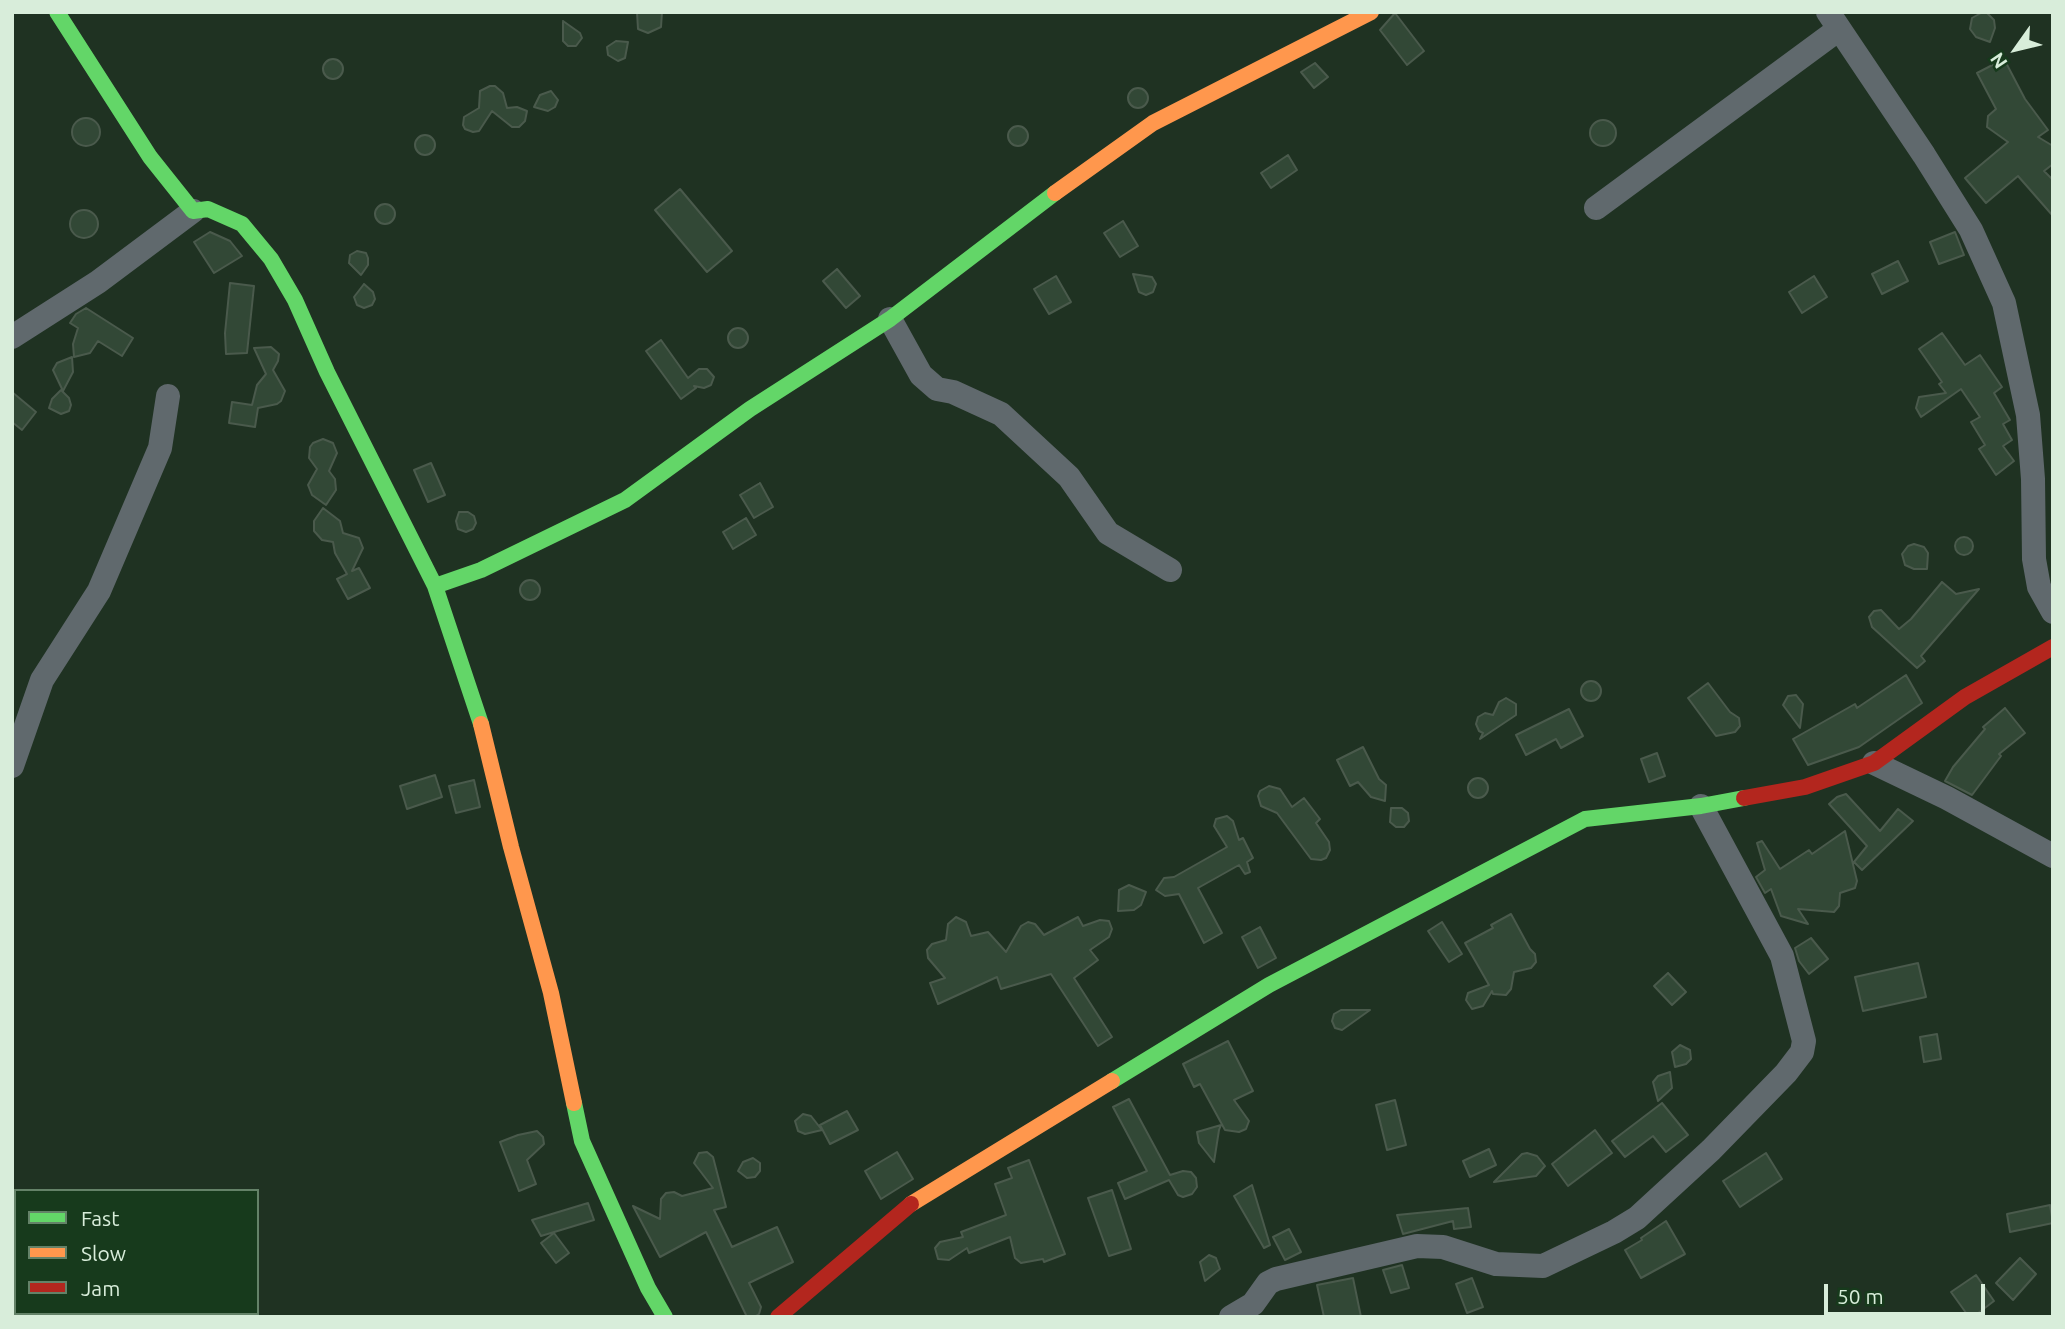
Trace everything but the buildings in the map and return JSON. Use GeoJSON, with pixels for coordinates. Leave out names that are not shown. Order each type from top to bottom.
{"type":"FeatureCollection","features":[{"type":"Feature","properties":{"kind":"street"},"geometry":{"type":"LineString","coordinates":[[57,12],[150,157],[193,211]]}},
{"type":"Feature","properties":{"kind":"street"},"geometry":{"type":"LineString","coordinates":[[435,586],[481,570],[625,500],[750,409],[890,318],[1063,187],[1153,123],[1371,12]]}},
{"type":"Feature","properties":{"kind":"street"},"geometry":{"type":"LineString","coordinates":[[1596,208],[1835,18],[1971,230],[2004,303],[2043,477],[2034,559],[2039,587],[2053,611]]}},
{"type":"Feature","properties":{"kind":"street"},"geometry":{"type":"LineString","coordinates":[[12,337],[98,282],[193,211],[208,209],[242,223],[271,258],[295,300],[327,372],[435,586],[480,721],[551,993],[582,1141],[648,1288],[665,1317]]}},
{"type":"Feature","properties":{"kind":"street"},"geometry":{"type":"LineString","coordinates":[[890,318],[921,374],[929,382],[937,389],[953,391],[1001,414],[1069,477],[1108,533],[1170,570]]}},
{"type":"Feature","properties":{"kind":"street"},"geometry":{"type":"LineString","coordinates":[[12,766],[42,680],[99,591],[160,448],[168,396]]}},
{"type":"Feature","properties":{"kind":"street"},"geometry":{"type":"LineString","coordinates":[[778,1317],[907,1206],[1269,985],[1585,819],[1701,806],[1805,787],[1874,764],[1965,697],[2053,647]]}},
{"type":"Feature","properties":{"kind":"street"},"geometry":{"type":"LineString","coordinates":[[1874,764],[1947,798],[2053,856]]}},
{"type":"Feature","properties":{"kind":"street"},"geometry":{"type":"LineString","coordinates":[[1231,1317],[1253,1304],[1268,1283],[1276,1279],[1416,1246],[1443,1247],[1496,1264],[1543,1266],[1614,1233],[1637,1218],[1711,1150],[1786,1073],[1802,1052],[1804,1041],[1782,956],[1701,806]]}},
{"type":"Feature","properties":{"kind":"traffic: fast"},"geometry":{"type":"LineString","coordinates":[[57,12],[150,157],[193,211],[208,209],[242,224],[271,259],[295,300],[327,372],[435,586],[481,724]]}},
{"type":"Feature","properties":{"kind":"traffic: fast"},"geometry":{"type":"LineString","coordinates":[[435,586],[481,570],[625,500],[750,409],[890,319],[1055,193]]}},
{"type":"Feature","properties":{"kind":"traffic: fast"},"geometry":{"type":"LineString","coordinates":[[1112,1081],[1269,985],[1585,819],[1701,806],[1744,798]]}},
{"type":"Feature","properties":{"kind":"traffic: fast"},"geometry":{"type":"LineString","coordinates":[[574,1103],[582,1141],[648,1288],[665,1317]]}},
{"type":"Feature","properties":{"kind":"traffic: slow"},"geometry":{"type":"LineString","coordinates":[[1055,193],[1153,123],[1371,12]]}},
{"type":"Feature","properties":{"kind":"traffic: slow"},"geometry":{"type":"LineString","coordinates":[[481,724],[551,993],[574,1103]]}},
{"type":"Feature","properties":{"kind":"traffic: slow"},"geometry":{"type":"LineString","coordinates":[[911,1204],[1112,1081]]}},
{"type":"Feature","properties":{"kind":"traffic: jam"},"geometry":{"type":"LineString","coordinates":[[1744,798],[1805,787],[1874,763],[1965,697],[2053,647]]}},
{"type":"Feature","properties":{"kind":"traffic: jam"},"geometry":{"type":"LineString","coordinates":[[778,1317],[911,1204]]}}]}
